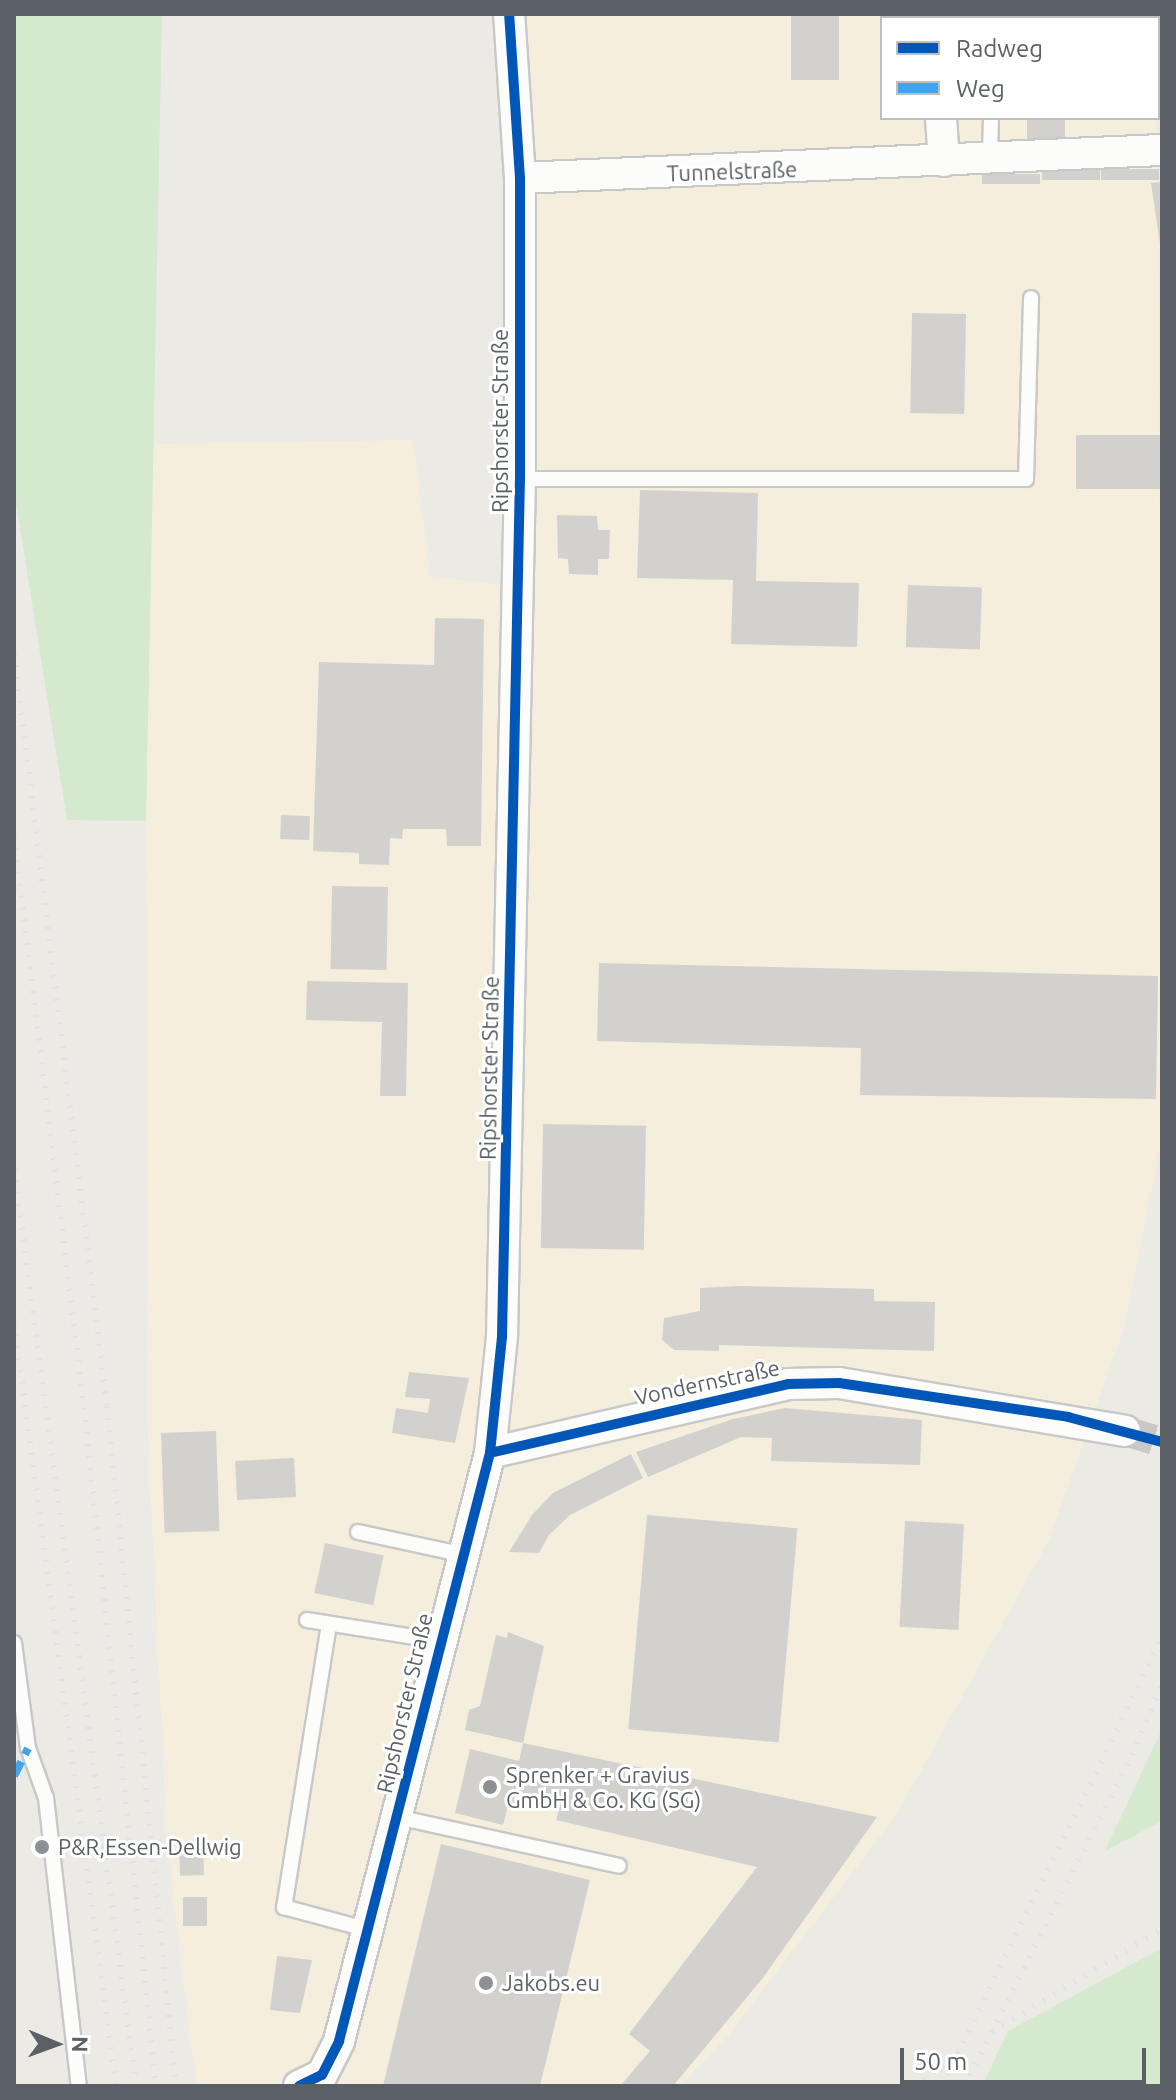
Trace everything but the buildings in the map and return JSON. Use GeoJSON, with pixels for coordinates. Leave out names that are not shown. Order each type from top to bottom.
{"type":"FeatureCollection","features":[{"type":"Feature","properties":{"kind":"street","name":"Ripshorster Straße"},"geometry":{"type":"LineString","coordinates":[[299,2086],[322,2075],[339,2041],[460,1554],[490,1453],[502,1336],[520,479],[520,178],[509,14]]}},
{"type":"Feature","properties":{"kind":"street"},"geometry":{"type":"LineString","coordinates":[[941,120],[944,161]]}},
{"type":"Feature","properties":{"kind":"street","name":"Tunnelstraße"},"geometry":{"type":"LineString","coordinates":[[520,178],[1162,150]]}},
{"type":"Feature","properties":{"kind":"street","name":"Vondernstraße"},"geometry":{"type":"LineString","coordinates":[[490,1453],[788,1384],[839,1383],[1125,1431]]}},
{"type":"Feature","properties":{"kind":"lane"},"geometry":{"type":"LineString","coordinates":[[990,158],[991,120]]}},
{"type":"Feature","properties":{"kind":"lane"},"geometry":{"type":"LineString","coordinates":[[520,479],[1026,479],[1031,298]]}},
{"type":"Feature","properties":{"kind":"lane"},"geometry":{"type":"LineString","coordinates":[[358,1532],[460,1554]]}},
{"type":"Feature","properties":{"kind":"lane"},"geometry":{"type":"LineString","coordinates":[[307,1620],[439,1641]]}},
{"type":"Feature","properties":{"kind":"lane"},"geometry":{"type":"LineString","coordinates":[[329,1624],[284,1907],[369,1930]]}},
{"type":"Feature","properties":{"kind":"lane"},"geometry":{"type":"LineString","coordinates":[[14,1643],[28,1748],[46,1798],[79,2086]]}},
{"type":"Feature","properties":{"kind":"lane"},"geometry":{"type":"LineString","coordinates":[[397,1817],[619,1866]]}},
{"type":"Feature","properties":{"kind":"shaded area"},"geometry":{"type":"Polygon","coordinates":[[[517,14],[1141,14],[880,16],[880,120],[1158,120],[1162,1136],[1124,1328],[1048,1542],[897,1814],[728,2036],[680,2086],[196,2086],[167,1845],[147,1413],[146,821],[153,444],[413,440],[430,576],[509,586],[517,14]]]}},
{"type":"Feature","properties":{"kind":"green space"},"geometry":{"type":"Polygon","coordinates":[[[14,14],[162,14],[146,821],[67,820],[14,491],[14,14]]]}},
{"type":"Feature","properties":{"kind":"green space"},"geometry":{"type":"Polygon","coordinates":[[[1162,1729],[1162,1821],[1105,1851],[1162,1729]]]}},
{"type":"Feature","properties":{"kind":"green space"},"geometry":{"type":"Polygon","coordinates":[[[1162,1948],[1162,2086],[982,2086],[1008,2031],[1162,1948]]]}},
{"type":"Feature","properties":{"kind":"tunnel"},"geometry":{"type":"LineString","coordinates":[[1125,1431],[1162,1442]]}},
{"type":"Feature","properties":{"kind":"railway"},"geometry":{"type":"LineString","coordinates":[[14,653],[107,1406],[176,2086]]}},
{"type":"Feature","properties":{"kind":"railway"},"geometry":{"type":"LineString","coordinates":[[14,836],[84,1408],[156,2086]]}},
{"type":"Feature","properties":{"kind":"railway"},"geometry":{"type":"LineString","coordinates":[[14,1168],[136,2086]]}},
{"type":"Feature","properties":{"kind":"railway"},"geometry":{"type":"LineString","coordinates":[[14,1322],[116,2086]]}},
{"type":"Feature","properties":{"kind":"railway"},"geometry":{"type":"LineString","coordinates":[[942,2086],[1162,1637]]}},
{"type":"Feature","properties":{"kind":"railway"},"geometry":{"type":"LineString","coordinates":[[964,2086],[1132,1755],[1162,1684]]}},
{"type":"Feature","properties":{"kind":"railway"},"geometry":{"type":"LineString","coordinates":[[992,2032],[1162,1929]]}},
{"type":"Feature","properties":{"kind":"railway"},"geometry":{"type":"LineString","coordinates":[[913,2086],[956,2056]]}},
{"type":"Feature","properties":{"kind":"marked path"},"geometry":{"type":"LineString","coordinates":[[14,1776],[28,1748]]}},
{"type":"Feature","properties":{"kind":"cycle path"},"geometry":{"type":"LineString","coordinates":[[299,2086],[322,2075],[339,2041],[490,1453],[502,1336],[520,479],[520,178],[509,14]]}},
{"type":"Feature","properties":{"kind":"cycle path"},"geometry":{"type":"LineString","coordinates":[[490,1453],[788,1384],[839,1383],[1068,1417],[1162,1442]]}},
{"type":"Feature","properties":{"kind":"place","name":"Sprenker + Gravius GmbH & Co. KG (SG)"},"geometry":{"type":"Point","coordinates":[490,1787]}},
{"type":"Feature","properties":{"kind":"place","name":"P&R,Essen-Dellwig"},"geometry":{"type":"Point","coordinates":[42,1847]}},
{"type":"Feature","properties":{"kind":"place","name":"Jakobs.eu"},"geometry":{"type":"Point","coordinates":[486,1983]}}]}
